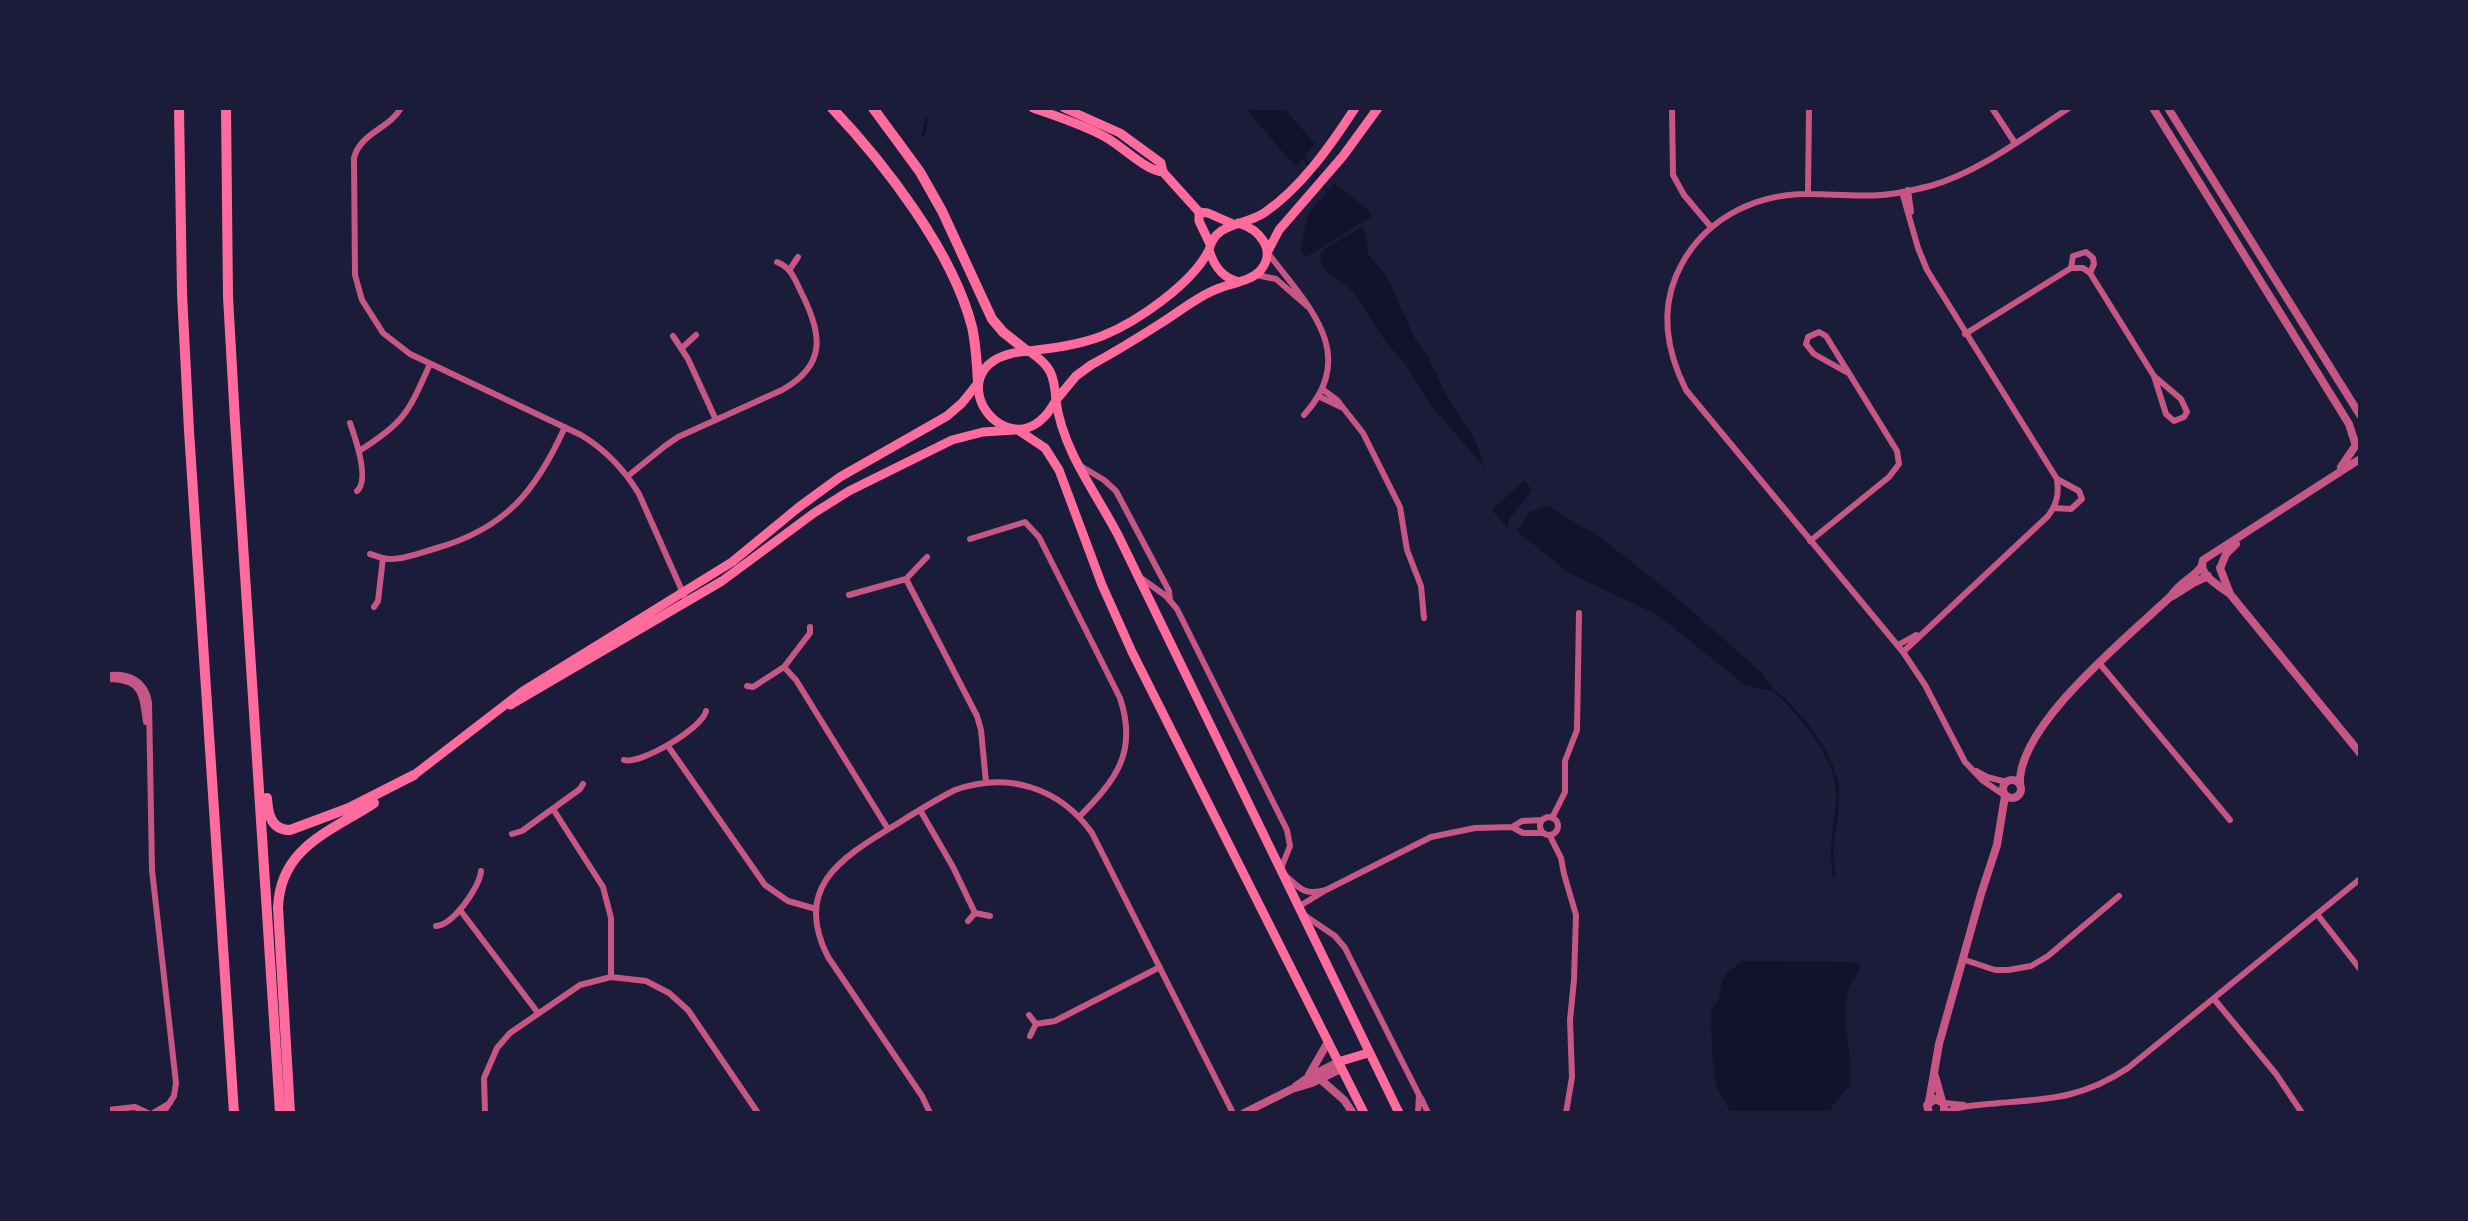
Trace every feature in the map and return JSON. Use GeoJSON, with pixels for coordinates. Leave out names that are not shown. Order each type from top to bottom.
{"type":"FeatureCollection","features":[{"type":"Feature","properties":{"kind":"highway"},"geometry":{"type":"LineString","coordinates":[[179,108],[181,255],[188,421],[234,1113]]}},
{"type":"Feature","properties":{"kind":"highway"},"geometry":{"type":"LineString","coordinates":[[226,108],[229,308],[280,1113]]}},
{"type":"Feature","properties":{"kind":"highway"},"geometry":{"type":"LineString","coordinates":[[832,108],[893,181],[947,267],[964,304],[971,326],[978,383]]}},
{"type":"Feature","properties":{"kind":"highway"},"geometry":{"type":"LineString","coordinates":[[873,108],[909,156],[936,199],[992,319],[1003,332],[1028,351]]}},
{"type":"Feature","properties":{"kind":"highway"},"geometry":{"type":"LineString","coordinates":[[245,563],[254,602],[268,807],[269,816],[274,824],[286,830],[314,822],[350,808],[414,775]]}},
{"type":"Feature","properties":{"kind":"highway"},"geometry":{"type":"LineString","coordinates":[[290,1113],[278,909],[283,877],[295,857],[306,846],[414,775]]}},
{"type":"Feature","properties":{"kind":"main road"},"geometry":{"type":"LineString","coordinates":[[1033,108],[1106,137],[1153,171],[1163,172]]}},
{"type":"Feature","properties":{"kind":"main road"},"geometry":{"type":"LineString","coordinates":[[1064,108],[1112,128],[1161,163],[1163,172],[1199,212],[1215,264],[1227,278],[1239,282]]}},
{"type":"Feature","properties":{"kind":"main road"},"geometry":{"type":"LineString","coordinates":[[414,775],[523,691],[746,551],[840,477],[947,416],[962,403],[988,367],[998,358],[1008,353],[1085,341],[1121,326],[1159,302],[1190,276],[1222,229],[1263,214],[1299,180],[1323,153],[1355,108]]}},
{"type":"Feature","properties":{"kind":"main road"},"geometry":{"type":"LineString","coordinates":[[484,719],[526,697],[738,571],[801,522],[849,491],[952,440],[983,432],[1025,430],[1039,423],[1083,370],[1207,294],[1255,275],[1265,263],[1268,251],[1279,230],[1332,170],[1378,108]]}},
{"type":"Feature","properties":{"kind":"main road"},"geometry":{"type":"LineString","coordinates":[[1106,137],[1112,128]]}},
{"type":"Feature","properties":{"kind":"main road"},"geometry":{"type":"LineString","coordinates":[[1199,212],[1250,228],[1259,235],[1268,251]]}},
{"type":"Feature","properties":{"kind":"main road"},"geometry":{"type":"LineString","coordinates":[[1028,351],[1045,363],[1051,371],[1065,438],[1136,573],[1399,1113]]}},
{"type":"Feature","properties":{"kind":"main road"},"geometry":{"type":"LineString","coordinates":[[978,383],[978,394],[984,409],[993,418],[1045,448],[1059,470],[1120,627],[1364,1113]]}},
{"type":"Feature","properties":{"kind":"main road"},"geometry":{"type":"LineString","coordinates":[[1340,1065],[1368,1053]]}},
{"type":"Feature","properties":{"kind":"street"},"geometry":{"type":"LineString","coordinates":[[401,108],[397,114],[362,142],[355,153],[356,275],[362,300],[383,333],[400,348],[594,443],[628,476],[639,494],[687,602]]}},
{"type":"Feature","properties":{"kind":"street"},"geometry":{"type":"LineString","coordinates":[[1672,108],[1673,175],[1680,190],[1711,227]]}},
{"type":"Feature","properties":{"kind":"street"},"geometry":{"type":"LineString","coordinates":[[1808,194],[1809,108]]}},
{"type":"Feature","properties":{"kind":"street"},"geometry":{"type":"LineString","coordinates":[[1992,108],[2015,143]]}},
{"type":"Feature","properties":{"kind":"street"},"geometry":{"type":"LineString","coordinates":[[2018,796],[2013,798],[2005,795],[1982,780],[1970,767],[1925,685],[1898,645],[1695,404],[1671,356],[1667,317],[1673,284],[1688,254],[1711,227],[1736,210],[1773,197],[1808,194],[1882,195],[1952,178],[2015,143],[2069,108]]}},
{"type":"Feature","properties":{"kind":"street"},"geometry":{"type":"LineString","coordinates":[[2153,108],[2349,424],[2358,449]]}},
{"type":"Feature","properties":{"kind":"street"},"geometry":{"type":"LineString","coordinates":[[2168,108],[2360,415]]}},
{"type":"Feature","properties":{"kind":"street"},"geometry":{"type":"LineString","coordinates":[[1898,645],[1924,630],[1950,610],[2054,508],[2058,493],[2056,479],[1927,270],[1913,230],[1905,191]]}},
{"type":"Feature","properties":{"kind":"street"},"geometry":{"type":"LineString","coordinates":[[1268,251],[1304,297],[1324,335],[1328,354],[1327,369],[1322,389],[1304,416]]}},
{"type":"Feature","properties":{"kind":"street"},"geometry":{"type":"LineString","coordinates":[[2071,268],[2073,256],[2086,252],[2094,258],[2090,273]]}},
{"type":"Feature","properties":{"kind":"street"},"geometry":{"type":"LineString","coordinates":[[789,269],[798,257]]}},
{"type":"Feature","properties":{"kind":"street"},"geometry":{"type":"LineString","coordinates":[[628,476],[665,446],[790,385],[811,363],[817,348],[817,327],[789,269],[777,261]]}},
{"type":"Feature","properties":{"kind":"street"},"geometry":{"type":"LineString","coordinates":[[1965,334],[2071,268],[2083,268],[2090,273],[2154,376],[2166,414],[2174,421],[2184,417],[2187,412],[2181,399],[2154,376]]}},
{"type":"Feature","properties":{"kind":"street"},"geometry":{"type":"LineString","coordinates":[[1255,275],[1276,279],[1314,313]]}},
{"type":"Feature","properties":{"kind":"street"},"geometry":{"type":"LineString","coordinates":[[1810,541],[1889,477],[1899,464],[1897,451],[1826,336],[1819,332],[1808,337],[1806,344],[1810,352],[1848,373]]}},
{"type":"Feature","properties":{"kind":"street"},"geometry":{"type":"LineString","coordinates":[[682,348],[696,335]]}},
{"type":"Feature","properties":{"kind":"street"},"geometry":{"type":"LineString","coordinates":[[673,336],[682,348],[716,420]]}},
{"type":"Feature","properties":{"kind":"street"},"geometry":{"type":"LineString","coordinates":[[359,451],[388,432],[404,417],[430,364]]}},
{"type":"Feature","properties":{"kind":"street"},"geometry":{"type":"LineString","coordinates":[[1322,389],[1337,400],[1369,442],[1400,507],[1407,550],[1422,586],[1424,618]]}},
{"type":"Feature","properties":{"kind":"street"},"geometry":{"type":"LineString","coordinates":[[1318,396],[1342,408]]}},
{"type":"Feature","properties":{"kind":"street"},"geometry":{"type":"LineString","coordinates":[[350,423],[359,451],[362,482],[357,491]]}},
{"type":"Feature","properties":{"kind":"street"},"geometry":{"type":"LineString","coordinates":[[370,554],[383,558],[399,558],[457,542],[495,523],[531,490],[548,463],[565,427]]}},
{"type":"Feature","properties":{"kind":"street"},"geometry":{"type":"LineString","coordinates":[[1929,1113],[1939,1044],[2001,829],[2005,795],[2003,789],[2007,781],[2056,708],[2171,596],[2179,585],[2195,574],[2203,560],[2337,473],[2358,449]]}},
{"type":"Feature","properties":{"kind":"street"},"geometry":{"type":"LineString","coordinates":[[2337,473],[2358,449]]}},
{"type":"Feature","properties":{"kind":"street"},"geometry":{"type":"LineString","coordinates":[[1078,464],[1104,480],[1116,491],[1169,591],[1170,601]]}},
{"type":"Feature","properties":{"kind":"street"},"geometry":{"type":"LineString","coordinates":[[2054,508],[2071,508],[2082,499],[2079,491],[2056,479]]}},
{"type":"Feature","properties":{"kind":"street"},"geometry":{"type":"LineString","coordinates":[[970,539],[1025,522],[1031,526],[1039,537],[1120,698],[1127,724],[1126,750],[1122,762],[1112,781],[1079,817]]}},
{"type":"Feature","properties":{"kind":"street"},"geometry":{"type":"LineString","coordinates":[[2171,596],[2218,573],[2229,550],[2247,532]]}},
{"type":"Feature","properties":{"kind":"street"},"geometry":{"type":"LineString","coordinates":[[849,595],[906,579],[927,557]]}},
{"type":"Feature","properties":{"kind":"street"},"geometry":{"type":"LineString","coordinates":[[2207,557],[2218,559],[2223,580],[2230,594]]}},
{"type":"Feature","properties":{"kind":"street"},"geometry":{"type":"LineString","coordinates":[[374,607],[378,601],[383,558]]}},
{"type":"Feature","properties":{"kind":"street"},"geometry":{"type":"LineString","coordinates":[[2201,567],[2203,573],[2230,594],[2360,753]]}},
{"type":"Feature","properties":{"kind":"street"},"geometry":{"type":"LineString","coordinates":[[1136,573],[1170,601],[1179,614],[1289,834],[1290,846],[1280,871],[1307,893],[1313,894],[1326,890],[1431,837],[1461,830],[1512,827],[1522,821],[1552,818],[1557,821],[1558,829],[1555,834],[1523,833],[1512,827]]}},
{"type":"Feature","properties":{"kind":"street"},"geometry":{"type":"LineString","coordinates":[[906,579],[977,716],[981,730],[986,782]]}},
{"type":"Feature","properties":{"kind":"street"},"geometry":{"type":"LineString","coordinates":[[1552,818],[1565,792],[1565,761],[1577,730],[1579,613]]}},
{"type":"Feature","properties":{"kind":"street"},"geometry":{"type":"LineString","coordinates":[[747,686],[753,687],[784,667],[810,633],[810,627]]}},
{"type":"Feature","properties":{"kind":"street"},"geometry":{"type":"LineString","coordinates":[[1903,652],[1924,630]]}},
{"type":"Feature","properties":{"kind":"street"},"geometry":{"type":"LineString","coordinates":[[2100,664],[2230,820]]}},
{"type":"Feature","properties":{"kind":"street"},"geometry":{"type":"LineString","coordinates":[[784,667],[796,680],[888,829]]}},
{"type":"Feature","properties":{"kind":"street"},"geometry":{"type":"LineString","coordinates":[[108,675],[125,675],[146,692],[149,702],[152,881],[176,1083],[174,1096],[163,1113]]}},
{"type":"Feature","properties":{"kind":"street"},"geometry":{"type":"LineString","coordinates":[[108,680],[138,684]]}},
{"type":"Feature","properties":{"kind":"street"},"geometry":{"type":"LineString","coordinates":[[624,760],[635,760],[668,746],[701,722],[706,711]]}},
{"type":"Feature","properties":{"kind":"street"},"geometry":{"type":"LineString","coordinates":[[668,746],[765,885],[788,901],[816,909]]}},
{"type":"Feature","properties":{"kind":"street"},"geometry":{"type":"LineString","coordinates":[[2001,829],[2021,791],[2021,768],[2029,751]]}},
{"type":"Feature","properties":{"kind":"street"},"geometry":{"type":"LineString","coordinates":[[1970,767],[1987,777],[2016,781],[2020,785]]}},
{"type":"Feature","properties":{"kind":"street"},"geometry":{"type":"LineString","coordinates":[[930,1113],[922,1096],[828,957],[818,934],[816,909],[822,887],[835,866],[853,851],[956,790],[986,782],[1005,782],[1033,787],[1058,799],[1079,817],[1099,845],[1233,1113]]}},
{"type":"Feature","properties":{"kind":"street"},"geometry":{"type":"LineString","coordinates":[[512,834],[522,831],[584,784]]}},
{"type":"Feature","properties":{"kind":"street"},"geometry":{"type":"LineString","coordinates":[[553,809],[603,887],[610,918],[610,977]]}},
{"type":"Feature","properties":{"kind":"street"},"geometry":{"type":"LineString","coordinates":[[920,810],[953,867],[975,913]]}},
{"type":"Feature","properties":{"kind":"street"},"geometry":{"type":"LineString","coordinates":[[1542,820],[1540,828],[1547,834],[1561,858],[1576,915],[1575,980],[1570,1020],[1572,1077],[1566,1113]]}},
{"type":"Feature","properties":{"kind":"street"},"geometry":{"type":"LineString","coordinates":[[436,926],[443,924],[460,910],[481,871]]}},
{"type":"Feature","properties":{"kind":"street"},"geometry":{"type":"LineString","coordinates":[[1934,1072],[1944,1113],[1967,1106],[2068,1096],[2095,1087],[2128,1068],[2360,879]]}},
{"type":"Feature","properties":{"kind":"street"},"geometry":{"type":"LineString","coordinates":[[1326,890],[1300,910],[1335,936],[1345,948],[1428,1113]]}},
{"type":"Feature","properties":{"kind":"street"},"geometry":{"type":"LineString","coordinates":[[1962,959],[1995,970],[2031,966],[2048,956],[2118,896]]}},
{"type":"Feature","properties":{"kind":"street"},"geometry":{"type":"LineString","coordinates":[[460,910],[538,1013]]}},
{"type":"Feature","properties":{"kind":"street"},"geometry":{"type":"LineString","coordinates":[[975,913],[990,916]]}},
{"type":"Feature","properties":{"kind":"street"},"geometry":{"type":"LineString","coordinates":[[968,921],[975,913]]}},
{"type":"Feature","properties":{"kind":"street"},"geometry":{"type":"LineString","coordinates":[[2317,914],[2360,969]]}},
{"type":"Feature","properties":{"kind":"street"},"geometry":{"type":"LineString","coordinates":[[1036,1024],[1054,1021],[1160,967]]}},
{"type":"Feature","properties":{"kind":"street"},"geometry":{"type":"LineString","coordinates":[[484,1113],[484,1078],[497,1048],[510,1033],[580,985],[610,977],[646,981],[669,993],[688,1010],[758,1113]]}},
{"type":"Feature","properties":{"kind":"street"},"geometry":{"type":"LineString","coordinates":[[2214,999],[2282,1082],[2302,1113]]}},
{"type":"Feature","properties":{"kind":"street"},"geometry":{"type":"LineString","coordinates":[[1029,1016],[1036,1024]]}},
{"type":"Feature","properties":{"kind":"street"},"geometry":{"type":"LineString","coordinates":[[1030,1036],[1036,1024]]}},
{"type":"Feature","properties":{"kind":"street"},"geometry":{"type":"LineString","coordinates":[[1309,1077],[1328,1042]]}},
{"type":"Feature","properties":{"kind":"street"},"geometry":{"type":"LineString","coordinates":[[1292,1089],[1309,1077],[1340,1065]]}},
{"type":"Feature","properties":{"kind":"street"},"geometry":{"type":"LineString","coordinates":[[1244,1113],[1292,1089],[1320,1079],[1340,1065]]}},
{"type":"Feature","properties":{"kind":"street"},"geometry":{"type":"LineString","coordinates":[[1320,1079],[1338,1094],[1353,1113]]}},
{"type":"Feature","properties":{"kind":"street"},"geometry":{"type":"LineString","coordinates":[[1418,1113],[1419,1095]]}},
{"type":"Feature","properties":{"kind":"street"},"geometry":{"type":"LineString","coordinates":[[1929,1102],[1935,1099],[1967,1106]]}},
{"type":"Feature","properties":{"kind":"street"},"geometry":{"type":"LineString","coordinates":[[109,1112],[135,1107],[150,1113],[170,1103]]}},
{"type":"Feature","properties":{"kind":"shaded area"},"geometry":{"type":"Polygon","coordinates":[[[1245,108],[1284,108],[1315,144],[1296,167],[1245,108]]]}},
{"type":"Feature","properties":{"kind":"shaded area"},"geometry":{"type":"Polygon","coordinates":[[[1334,184],[1365,207],[1372,216],[1306,257],[1300,250],[1309,213],[1334,184]]]}},
{"type":"Feature","properties":{"kind":"shaded area"},"geometry":{"type":"Polygon","coordinates":[[[1363,227],[1366,233],[1368,255],[1385,273],[1415,339],[1427,355],[1447,396],[1475,440],[1485,468],[1430,404],[1406,365],[1383,338],[1355,294],[1322,266],[1320,256],[1326,248],[1363,227]]]}},
{"type":"Feature","properties":{"kind":"shaded area"},"geometry":{"type":"Polygon","coordinates":[[[1525,480],[1532,491],[1509,519],[1508,529],[1492,510],[1525,480]]]}},
{"type":"Feature","properties":{"kind":"shaded area"},"geometry":{"type":"Polygon","coordinates":[[[1548,506],[1601,538],[1677,598],[1761,672],[1776,692],[1745,685],[1658,615],[1569,573],[1517,531],[1530,512],[1548,506]]]}},
{"type":"Feature","properties":{"kind":"shaded area"},"geometry":{"type":"Polygon","coordinates":[[[1742,961],[1849,962],[1858,964],[1861,968],[1850,985],[1846,1000],[1850,1086],[1834,1103],[1829,1113],[1731,1113],[1716,1086],[1711,1011],[1719,998],[1722,982],[1727,973],[1742,961]]]}},
{"type":"Feature","properties":{"kind":"waterway"},"geometry":{"type":"LineString","coordinates":[[923,135],[927,119]]}},
{"type":"Feature","properties":{"kind":"waterway"},"geometry":{"type":"LineString","coordinates":[[1304,158],[1328,192]]}},
{"type":"Feature","properties":{"kind":"waterway"},"geometry":{"type":"LineString","coordinates":[[1776,692],[1794,710],[1820,743],[1836,780],[1834,877]]}}]}
